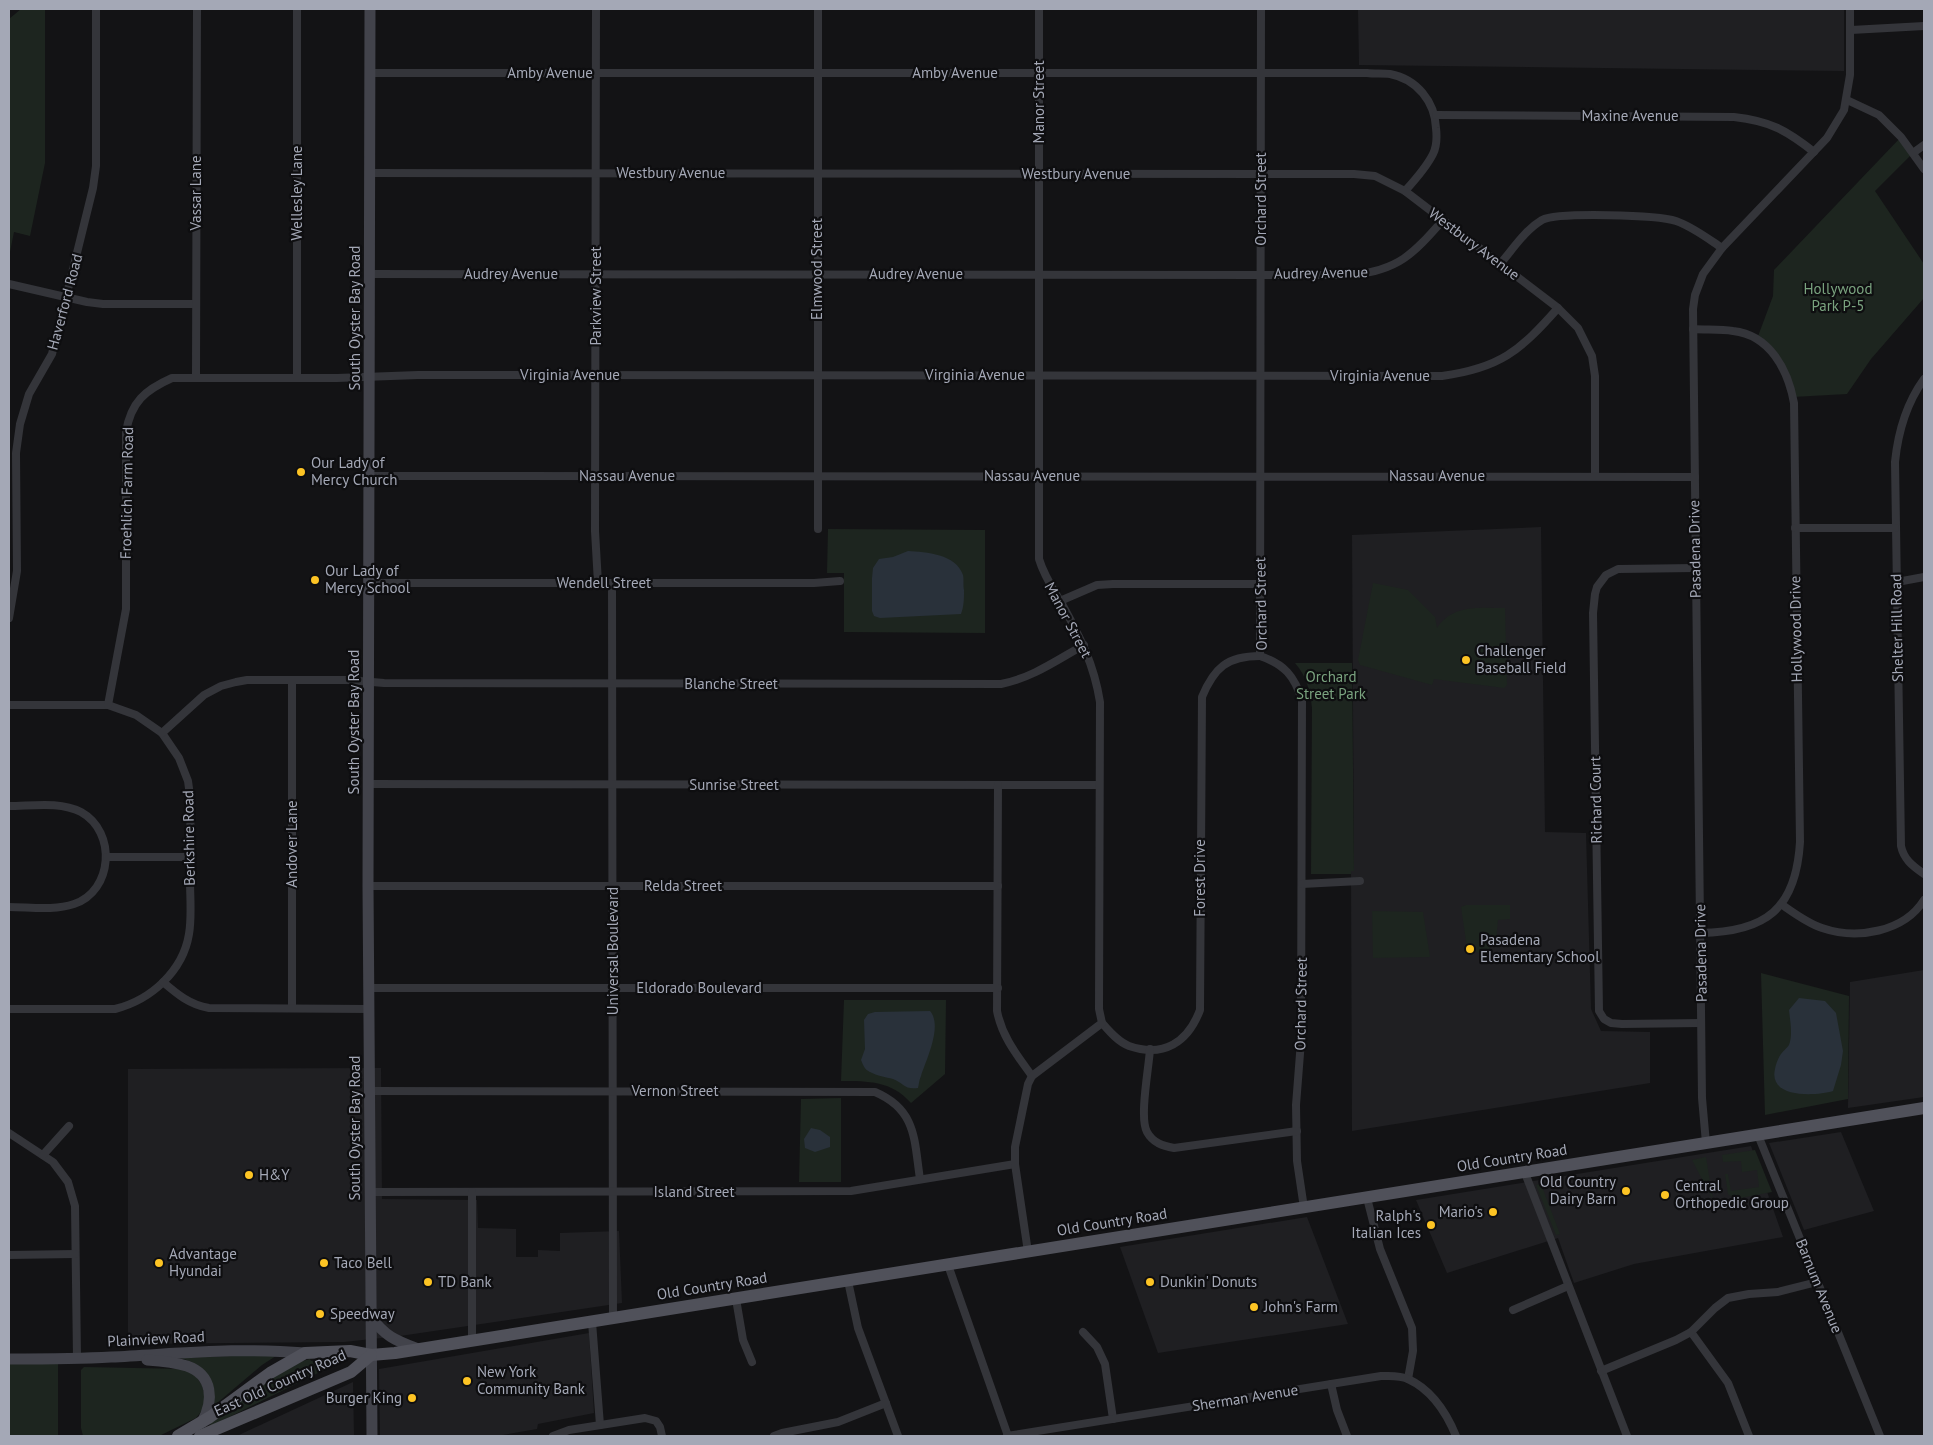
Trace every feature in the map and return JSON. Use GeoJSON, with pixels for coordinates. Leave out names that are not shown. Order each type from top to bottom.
{"type":"FeatureCollection","features":[{"type":"Feature","properties":{"kind":"main road","name":"South Oyster Bay Road"},"geometry":{"type":"LineString","coordinates":[[370,9],[368,886],[372,1436]]}},
{"type":"Feature","properties":{"kind":"main road","name":"Old Country Road"},"geometry":{"type":"LineString","coordinates":[[305,1354],[350,1351],[371,1355],[418,1349],[1924,1108]]}},
{"type":"Feature","properties":{"kind":"main road"},"geometry":{"type":"LineString","coordinates":[[370,1316],[382,1332],[399,1342],[418,1349]]}},
{"type":"Feature","properties":{"kind":"main road","name":"Plainview Road"},"geometry":{"type":"LineString","coordinates":[[9,1359],[111,1357],[188,1352],[281,1351],[305,1354]]}},
{"type":"Feature","properties":{"kind":"main road","name":"East Old Country Road"},"geometry":{"type":"LineString","coordinates":[[178,1436],[202,1422],[270,1373],[305,1354]]}},
{"type":"Feature","properties":{"kind":"main road","name":"East Old Country Road"},"geometry":{"type":"LineString","coordinates":[[200,1436],[351,1372],[371,1355]]}},
{"type":"Feature","properties":{"kind":"main road"},"geometry":{"type":"LineString","coordinates":[[111,1357],[173,1362],[197,1371],[205,1381],[210,1393],[210,1407],[202,1422]]}},
{"type":"Feature","properties":{"kind":"street","name":"Haverford Road"},"geometry":{"type":"LineString","coordinates":[[9,618],[17,571],[16,453],[20,424],[29,394],[52,354],[93,188],[96,166],[96,9]]}},
{"type":"Feature","properties":{"kind":"street","name":"Vassar Lane"},"geometry":{"type":"LineString","coordinates":[[196,377],[197,9]]}},
{"type":"Feature","properties":{"kind":"street","name":"Wellesley Lane"},"geometry":{"type":"LineString","coordinates":[[297,9],[297,377]]}},
{"type":"Feature","properties":{"kind":"street","name":"Parkview Street"},"geometry":{"type":"LineString","coordinates":[[596,9],[595,531],[598,583]]}},
{"type":"Feature","properties":{"kind":"street","name":"Elmwood Street"},"geometry":{"type":"LineString","coordinates":[[818,9],[818,529]]}},
{"type":"Feature","properties":{"kind":"street","name":"Manor Street"},"geometry":{"type":"LineString","coordinates":[[1039,9],[1039,559],[1044,576],[1084,645],[1094,669],[1100,702],[1099,1009],[1102,1023]]}},
{"type":"Feature","properties":{"kind":"street","name":"Orchard Street"},"geometry":{"type":"LineString","coordinates":[[1261,9],[1260,656],[1275,661],[1288,672],[1298,687],[1302,702],[1302,1041],[1296,1106],[1297,1161],[1304,1208]]}},
{"type":"Feature","properties":{"kind":"street","name":"Pasadena Drive"},"geometry":{"type":"LineString","coordinates":[[1706,1143],[1702,1098],[1693,310],[1695,295],[1703,274],[1722,248],[1827,138],[1844,110],[1850,75],[1850,9]]}},
{"type":"Feature","properties":{"kind":"street"},"geometry":{"type":"LineString","coordinates":[[1851,30],[1924,26]]}},
{"type":"Feature","properties":{"kind":"street","name":"Amby Avenue"},"geometry":{"type":"LineString","coordinates":[[370,73],[1391,74],[1405,79],[1419,88],[1436,115],[1437,141],[1433,153],[1405,191]]}},
{"type":"Feature","properties":{"kind":"street"},"geometry":{"type":"LineString","coordinates":[[1847,100],[1879,115],[1901,137],[1924,169]]}},
{"type":"Feature","properties":{"kind":"street","name":"Maxine Avenue"},"geometry":{"type":"LineString","coordinates":[[1436,115],[1734,117],[1755,120],[1777,127],[1814,152]]}},
{"type":"Feature","properties":{"kind":"street"},"geometry":{"type":"LineString","coordinates":[[1913,153],[1924,145]]}},
{"type":"Feature","properties":{"kind":"street","name":"Westbury Avenue"},"geometry":{"type":"LineString","coordinates":[[370,173],[1354,174],[1375,176],[1405,191],[1558,308],[1578,328],[1592,356],[1595,376],[1594,476]]}},
{"type":"Feature","properties":{"kind":"street"},"geometry":{"type":"LineString","coordinates":[[1500,264],[1529,229],[1542,221],[1559,216],[1662,218],[1691,227],[1722,248]]}},
{"type":"Feature","properties":{"kind":"street","name":"Audrey Avenue"},"geometry":{"type":"LineString","coordinates":[[370,274],[1352,275],[1373,273],[1404,260],[1416,250],[1443,220]]}},
{"type":"Feature","properties":{"kind":"street"},"geometry":{"type":"LineString","coordinates":[[9,284],[103,304],[196,304]]}},
{"type":"Feature","properties":{"kind":"street","name":"Virginia Avenue"},"geometry":{"type":"LineString","coordinates":[[369,376],[1442,376],[1469,372],[1494,363],[1514,352],[1530,339],[1558,308]]}},
{"type":"Feature","properties":{"kind":"street","name":"Hollywood Drive"},"geometry":{"type":"LineString","coordinates":[[1693,329],[1734,331],[1757,338],[1784,368],[1794,403],[1800,842],[1799,863],[1795,880],[1791,890],[1781,904],[1759,921],[1746,928],[1735,931],[1700,933]]}},
{"type":"Feature","properties":{"kind":"street","name":"Froehlich Farm Road"},"geometry":{"type":"LineString","coordinates":[[108,705],[126,609],[126,432],[128,420],[138,401],[157,385],[172,378],[369,376]]}},
{"type":"Feature","properties":{"kind":"street","name":"Shelter Hill Road"},"geometry":{"type":"LineString","coordinates":[[1924,379],[1914,393],[1903,418],[1896,448],[1895,462],[1901,846],[1903,855],[1910,864],[1924,874]]}},
{"type":"Feature","properties":{"kind":"street","name":"Nassau Avenue"},"geometry":{"type":"LineString","coordinates":[[369,476],[1694,477]]}},
{"type":"Feature","properties":{"kind":"street"},"geometry":{"type":"LineString","coordinates":[[1795,528],[1895,528]]}},
{"type":"Feature","properties":{"kind":"street","name":"Richard Court"},"geometry":{"type":"LineString","coordinates":[[1695,568],[1618,570],[1606,576],[1595,594],[1593,613],[1599,1011],[1604,1019],[1611,1023],[1701,1023]]}},
{"type":"Feature","properties":{"kind":"street"},"geometry":{"type":"LineString","coordinates":[[1897,582],[1924,577]]}},
{"type":"Feature","properties":{"kind":"street","name":"Wendell Street"},"geometry":{"type":"LineString","coordinates":[[369,583],[612,584],[840,582]]}},
{"type":"Feature","properties":{"kind":"street","name":"Universal Boulevard"},"geometry":{"type":"LineString","coordinates":[[612,584],[613,1319]]}},
{"type":"Feature","properties":{"kind":"street"},"geometry":{"type":"LineString","coordinates":[[1060,601],[1097,585],[1260,584]]}},
{"type":"Feature","properties":{"kind":"street","name":"Blanche Street"},"geometry":{"type":"LineString","coordinates":[[162,733],[204,695],[221,686],[247,680],[613,684],[1001,684],[1031,675],[1084,645]]}},
{"type":"Feature","properties":{"kind":"street","name":"Forest Drive"},"geometry":{"type":"LineString","coordinates":[[1102,1023],[1113,1035],[1128,1045],[1150,1049],[1170,1046],[1184,1038],[1194,1025],[1200,1010],[1202,697],[1209,680],[1223,665],[1244,656],[1260,656]]}},
{"type":"Feature","properties":{"kind":"street","name":"Andover Lane"},"geometry":{"type":"LineString","coordinates":[[292,680],[292,1008]]}},
{"type":"Feature","properties":{"kind":"street","name":"Berkshire Road"},"geometry":{"type":"LineString","coordinates":[[9,705],[108,705],[136,715],[162,733],[179,758],[188,781],[190,803],[190,933],[179,961],[163,982],[157,988],[131,1003],[115,1009],[9,1008]]}},
{"type":"Feature","properties":{"kind":"street","name":"Sunrise Street"},"geometry":{"type":"LineString","coordinates":[[368,784],[1099,785]]}},
{"type":"Feature","properties":{"kind":"street"},"geometry":{"type":"LineString","coordinates":[[998,785],[997,1011],[1004,1034],[1032,1076]]}},
{"type":"Feature","properties":{"kind":"street"},"geometry":{"type":"LineString","coordinates":[[9,806],[50,806],[70,808],[80,812],[88,817],[100,831],[106,844],[107,857],[100,882],[91,894],[76,904],[64,907],[9,907]]}},
{"type":"Feature","properties":{"kind":"street"},"geometry":{"type":"LineString","coordinates":[[107,857],[190,857]]}},
{"type":"Feature","properties":{"kind":"street"},"geometry":{"type":"LineString","coordinates":[[1302,884],[1360,881]]}},
{"type":"Feature","properties":{"kind":"street","name":"Relda Street"},"geometry":{"type":"LineString","coordinates":[[368,886],[998,886]]}},
{"type":"Feature","properties":{"kind":"street"},"geometry":{"type":"LineString","coordinates":[[1781,904],[1796,915],[1824,929],[1852,932],[1882,930],[1897,925],[1911,917],[1924,900]]}},
{"type":"Feature","properties":{"kind":"street"},"geometry":{"type":"LineString","coordinates":[[163,982],[180,996],[199,1006],[369,1009]]}},
{"type":"Feature","properties":{"kind":"street","name":"Eldorado Boulevard"},"geometry":{"type":"LineString","coordinates":[[369,988],[998,988]]}},
{"type":"Feature","properties":{"kind":"street"},"geometry":{"type":"LineString","coordinates":[[1028,1252],[1015,1164],[1015,1147],[1025,1093],[1032,1076],[1102,1023]]}},
{"type":"Feature","properties":{"kind":"street"},"geometry":{"type":"LineString","coordinates":[[1150,1049],[1144,1124],[1147,1132],[1162,1145],[1174,1148],[1297,1131]]}},
{"type":"Feature","properties":{"kind":"street","name":"Vernon Street"},"geometry":{"type":"LineString","coordinates":[[370,1091],[876,1092],[896,1102],[909,1120],[913,1130],[920,1179]]}},
{"type":"Feature","properties":{"kind":"street"},"geometry":{"type":"LineString","coordinates":[[43,1155],[69,1126]]}},
{"type":"Feature","properties":{"kind":"street"},"geometry":{"type":"LineString","coordinates":[[9,1133],[52,1162],[68,1182],[75,1206],[77,1358]]}},
{"type":"Feature","properties":{"kind":"street","name":"Barnum Avenue"},"geometry":{"type":"LineString","coordinates":[[1758,1135],[1880,1436]]}},
{"type":"Feature","properties":{"kind":"street","name":"Island Street"},"geometry":{"type":"LineString","coordinates":[[370,1192],[851,1191],[1015,1164]]}},
{"type":"Feature","properties":{"kind":"street"},"geometry":{"type":"LineString","coordinates":[[1525,1173],[1627,1436]]}},
{"type":"Feature","properties":{"kind":"street"},"geometry":{"type":"LineString","coordinates":[[472,1192],[472,1340]]}},
{"type":"Feature","properties":{"kind":"street"},"geometry":{"type":"LineString","coordinates":[[1367,1198],[1380,1249],[1412,1328],[1413,1351],[1408,1379]]}},
{"type":"Feature","properties":{"kind":"street"},"geometry":{"type":"LineString","coordinates":[[9,1255],[75,1254]]}},
{"type":"Feature","properties":{"kind":"street"},"geometry":{"type":"LineString","coordinates":[[948,1265],[1008,1436]]}},
{"type":"Feature","properties":{"kind":"street"},"geometry":{"type":"LineString","coordinates":[[848,1281],[858,1328],[898,1436]]}},
{"type":"Feature","properties":{"kind":"street"},"geometry":{"type":"LineString","coordinates":[[1601,1371],[1691,1332],[1728,1298],[1778,1292],[1817,1282]]}},
{"type":"Feature","properties":{"kind":"street"},"geometry":{"type":"LineString","coordinates":[[1513,1310],[1568,1286]]}},
{"type":"Feature","properties":{"kind":"street"},"geometry":{"type":"LineString","coordinates":[[736,1299],[743,1340],[752,1362]]}},
{"type":"Feature","properties":{"kind":"street"},"geometry":{"type":"LineString","coordinates":[[592,1322],[600,1425]]}},
{"type":"Feature","properties":{"kind":"street"},"geometry":{"type":"LineString","coordinates":[[1083,1332],[1097,1347],[1105,1364],[1113,1419]]}},
{"type":"Feature","properties":{"kind":"street"},"geometry":{"type":"LineString","coordinates":[[1691,1332],[1728,1383],[1749,1436]]}},
{"type":"Feature","properties":{"kind":"street","name":"Sherman Avenue"},"geometry":{"type":"LineString","coordinates":[[1008,1436],[1381,1376],[1395,1376],[1408,1379],[1425,1391],[1440,1406],[1456,1436]]}},
{"type":"Feature","properties":{"kind":"street"},"geometry":{"type":"LineString","coordinates":[[1331,1384],[1337,1410],[1347,1436]]}},
{"type":"Feature","properties":{"kind":"street"},"geometry":{"type":"LineString","coordinates":[[774,1436],[838,1422],[886,1403]]}},
{"type":"Feature","properties":{"kind":"street"},"geometry":{"type":"LineString","coordinates":[[553,1436],[569,1430],[651,1419],[656,1421],[660,1427],[662,1436]]}},
{"type":"Feature","properties":{"kind":"shaded area"},"geometry":{"type":"Polygon","coordinates":[[[1358,9],[1844,9],[1844,71],[1359,65],[1358,9]]]}},
{"type":"Feature","properties":{"kind":"shaded area"},"geometry":{"type":"Polygon","coordinates":[[[1541,527],[1545,832],[1586,833],[1591,1009],[1601,1031],[1650,1032],[1650,1083],[1352,1131],[1351,871],[1354,870],[1352,535],[1541,527]]]}},
{"type":"Feature","properties":{"kind":"shaded area"},"geometry":{"type":"Polygon","coordinates":[[[908,551],[923,552],[947,558],[959,568],[963,575],[964,590],[961,614],[880,618],[874,616],[872,611],[873,568],[879,559],[893,557],[908,551]]]}},
{"type":"Feature","properties":{"kind":"shaded area"},"geometry":{"type":"Polygon","coordinates":[[[1924,970],[1924,1097],[1848,1108],[1850,982],[1924,970]]]}},
{"type":"Feature","properties":{"kind":"shaded area"},"geometry":{"type":"Polygon","coordinates":[[[1799,998],[1825,1001],[1836,1013],[1843,1051],[1833,1091],[1816,1094],[1795,1093],[1779,1086],[1775,1079],[1777,1061],[1789,1045],[1791,1037],[1789,1010],[1799,998]]]}},
{"type":"Feature","properties":{"kind":"shaded area"},"geometry":{"type":"Polygon","coordinates":[[[930,1011],[934,1017],[934,1034],[918,1088],[907,1087],[893,1079],[865,1069],[861,1060],[865,1049],[864,1020],[868,1014],[875,1012],[930,1011]]]}},
{"type":"Feature","properties":{"kind":"shaded area"},"geometry":{"type":"Polygon","coordinates":[[[381,1068],[382,1199],[477,1200],[478,1228],[516,1229],[516,1257],[538,1257],[538,1250],[560,1251],[560,1233],[619,1231],[622,1303],[400,1336],[344,1342],[128,1344],[128,1069],[381,1068]]]}},
{"type":"Feature","properties":{"kind":"shaded area"},"geometry":{"type":"Polygon","coordinates":[[[811,1128],[820,1130],[830,1137],[830,1147],[815,1152],[805,1148],[804,1139],[811,1128]]]}},
{"type":"Feature","properties":{"kind":"shaded area"},"geometry":{"type":"Polygon","coordinates":[[[1841,1132],[1874,1211],[1804,1230],[1769,1143],[1841,1132]]]}},
{"type":"Feature","properties":{"kind":"shaded area"},"geometry":{"type":"Polygon","coordinates":[[[1751,1146],[1783,1237],[1634,1264],[1574,1283],[1558,1238],[1447,1273],[1416,1200],[1751,1146]]]}},
{"type":"Feature","properties":{"kind":"shaded area"},"geometry":{"type":"Polygon","coordinates":[[[1307,1217],[1348,1324],[1158,1353],[1120,1247],[1307,1217]]]}},
{"type":"Feature","properties":{"kind":"shaded area"},"geometry":{"type":"Polygon","coordinates":[[[589,1333],[594,1413],[538,1424],[537,1429],[497,1436],[380,1436],[379,1369],[589,1333]]]}},
{"type":"Feature","properties":{"kind":"shaded area"},"geometry":{"type":"Polygon","coordinates":[[[353,1382],[354,1436],[239,1435],[353,1382]]]}},
{"type":"Feature","properties":{"kind":"green space"},"geometry":{"type":"Polygon","coordinates":[[[21,9],[45,9],[45,163],[30,236],[14,232],[9,257],[9,19],[21,9]]]}},
{"type":"Feature","properties":{"kind":"green space","name":"Hollywood Park P-5"},"geometry":{"type":"Polygon","coordinates":[[[1901,137],[1913,153],[1875,191],[1924,264],[1924,298],[1871,359],[1847,394],[1793,397],[1780,363],[1757,339],[1773,296],[1774,270],[1901,137]]]}},
{"type":"Feature","properties":{"kind":"green space"},"geometry":{"type":"Polygon","coordinates":[[[828,529],[985,530],[985,633],[844,632],[844,573],[827,573],[828,529]]]}},
{"type":"Feature","properties":{"kind":"green space"},"geometry":{"type":"Polygon","coordinates":[[[1373,583],[1408,590],[1435,617],[1437,628],[1443,620],[1459,611],[1476,608],[1505,608],[1507,685],[1504,688],[1434,679],[1432,685],[1360,665],[1358,660],[1373,583]]]}},
{"type":"Feature","properties":{"kind":"green space","name":"Orchard Street Park"},"geometry":{"type":"Polygon","coordinates":[[[1295,663],[1352,663],[1354,871],[1351,871],[1351,874],[1311,874],[1312,708],[1307,684],[1295,663]]]}},
{"type":"Feature","properties":{"kind":"green space"},"geometry":{"type":"Polygon","coordinates":[[[1466,905],[1510,905],[1510,919],[1498,920],[1496,940],[1484,955],[1467,948],[1461,907],[1466,905]]]}},
{"type":"Feature","properties":{"kind":"green space"},"geometry":{"type":"Polygon","coordinates":[[[1372,911],[1423,912],[1430,957],[1373,958],[1372,911]]]}},
{"type":"Feature","properties":{"kind":"green space"},"geometry":{"type":"Polygon","coordinates":[[[1761,973],[1849,996],[1848,1099],[1765,1115],[1761,973]]]}},
{"type":"Feature","properties":{"kind":"green space"},"geometry":{"type":"Polygon","coordinates":[[[844,1000],[946,1000],[945,1074],[911,1103],[896,1090],[888,1086],[861,1081],[841,1081],[844,1000]]]}},
{"type":"Feature","properties":{"kind":"green space"},"geometry":{"type":"Polygon","coordinates":[[[841,1098],[841,1182],[799,1182],[801,1099],[841,1098]]]}},
{"type":"Feature","properties":{"kind":"green space"},"geometry":{"type":"Polygon","coordinates":[[[1755,1150],[1772,1192],[1735,1199],[1728,1194],[1725,1174],[1728,1174],[1731,1191],[1759,1187],[1757,1170],[1742,1172],[1741,1161],[1723,1162],[1722,1155],[1755,1150]]]}},
{"type":"Feature","properties":{"kind":"green space"},"geometry":{"type":"Polygon","coordinates":[[[1706,1157],[1713,1200],[1692,1160],[1706,1157]]]}},
{"type":"Feature","properties":{"kind":"green space"},"geometry":{"type":"Polygon","coordinates":[[[1541,1184],[1560,1234],[1556,1235],[1536,1185],[1541,1184]]]}},
{"type":"Feature","properties":{"kind":"green space"},"geometry":{"type":"Polygon","coordinates":[[[279,1354],[262,1365],[216,1404],[214,1403],[212,1386],[206,1373],[196,1364],[180,1358],[279,1354]]]}},
{"type":"Feature","properties":{"kind":"green space"},"geometry":{"type":"Polygon","coordinates":[[[58,1358],[58,1436],[9,1436],[9,1359],[58,1358]]]}},
{"type":"Feature","properties":{"kind":"green space"},"geometry":{"type":"Polygon","coordinates":[[[310,1359],[311,1361],[327,1359],[326,1365],[328,1368],[211,1426],[209,1422],[295,1363],[310,1359]]]}},
{"type":"Feature","properties":{"kind":"green space"},"geometry":{"type":"Polygon","coordinates":[[[84,1367],[186,1369],[195,1375],[202,1385],[205,1397],[204,1408],[196,1418],[159,1436],[83,1436],[81,1428],[81,1370],[84,1367]]]}},
{"type":"Feature","properties":{"kind":"place","name":"Our Lady of Mercy Church"},"geometry":{"type":"Point","coordinates":[301,472]}},
{"type":"Feature","properties":{"kind":"place","name":"Our Lady of Mercy School"},"geometry":{"type":"Point","coordinates":[315,580]}},
{"type":"Feature","properties":{"kind":"place","name":"Challenger Baseball Field"},"geometry":{"type":"Point","coordinates":[1466,660]}},
{"type":"Feature","properties":{"kind":"place","name":"Pasadena Elementary School"},"geometry":{"type":"Point","coordinates":[1470,949]}},
{"type":"Feature","properties":{"kind":"place","name":"H&Y"},"geometry":{"type":"Point","coordinates":[249,1175]}},
{"type":"Feature","properties":{"kind":"place","name":"Old Country Dairy Barn"},"geometry":{"type":"Point","coordinates":[1626,1191]}},
{"type":"Feature","properties":{"kind":"place","name":"Central Orthopedic Group"},"geometry":{"type":"Point","coordinates":[1665,1195]}},
{"type":"Feature","properties":{"kind":"place","name":"Mario's"},"geometry":{"type":"Point","coordinates":[1493,1212]}},
{"type":"Feature","properties":{"kind":"place","name":"Ralph's Italian Ices"},"geometry":{"type":"Point","coordinates":[1431,1225]}},
{"type":"Feature","properties":{"kind":"place","name":"Advantage Hyundai"},"geometry":{"type":"Point","coordinates":[159,1263]}},
{"type":"Feature","properties":{"kind":"place","name":"Taco Bell"},"geometry":{"type":"Point","coordinates":[324,1263]}},
{"type":"Feature","properties":{"kind":"place","name":"TD Bank"},"geometry":{"type":"Point","coordinates":[428,1282]}},
{"type":"Feature","properties":{"kind":"place","name":"Dunkin' Donuts"},"geometry":{"type":"Point","coordinates":[1150,1282]}},
{"type":"Feature","properties":{"kind":"place","name":"John's Farm"},"geometry":{"type":"Point","coordinates":[1254,1307]}},
{"type":"Feature","properties":{"kind":"place","name":"Speedway"},"geometry":{"type":"Point","coordinates":[320,1314]}},
{"type":"Feature","properties":{"kind":"place","name":"New York Community Bank"},"geometry":{"type":"Point","coordinates":[467,1381]}},
{"type":"Feature","properties":{"kind":"place","name":"Burger King"},"geometry":{"type":"Point","coordinates":[412,1398]}}]}
